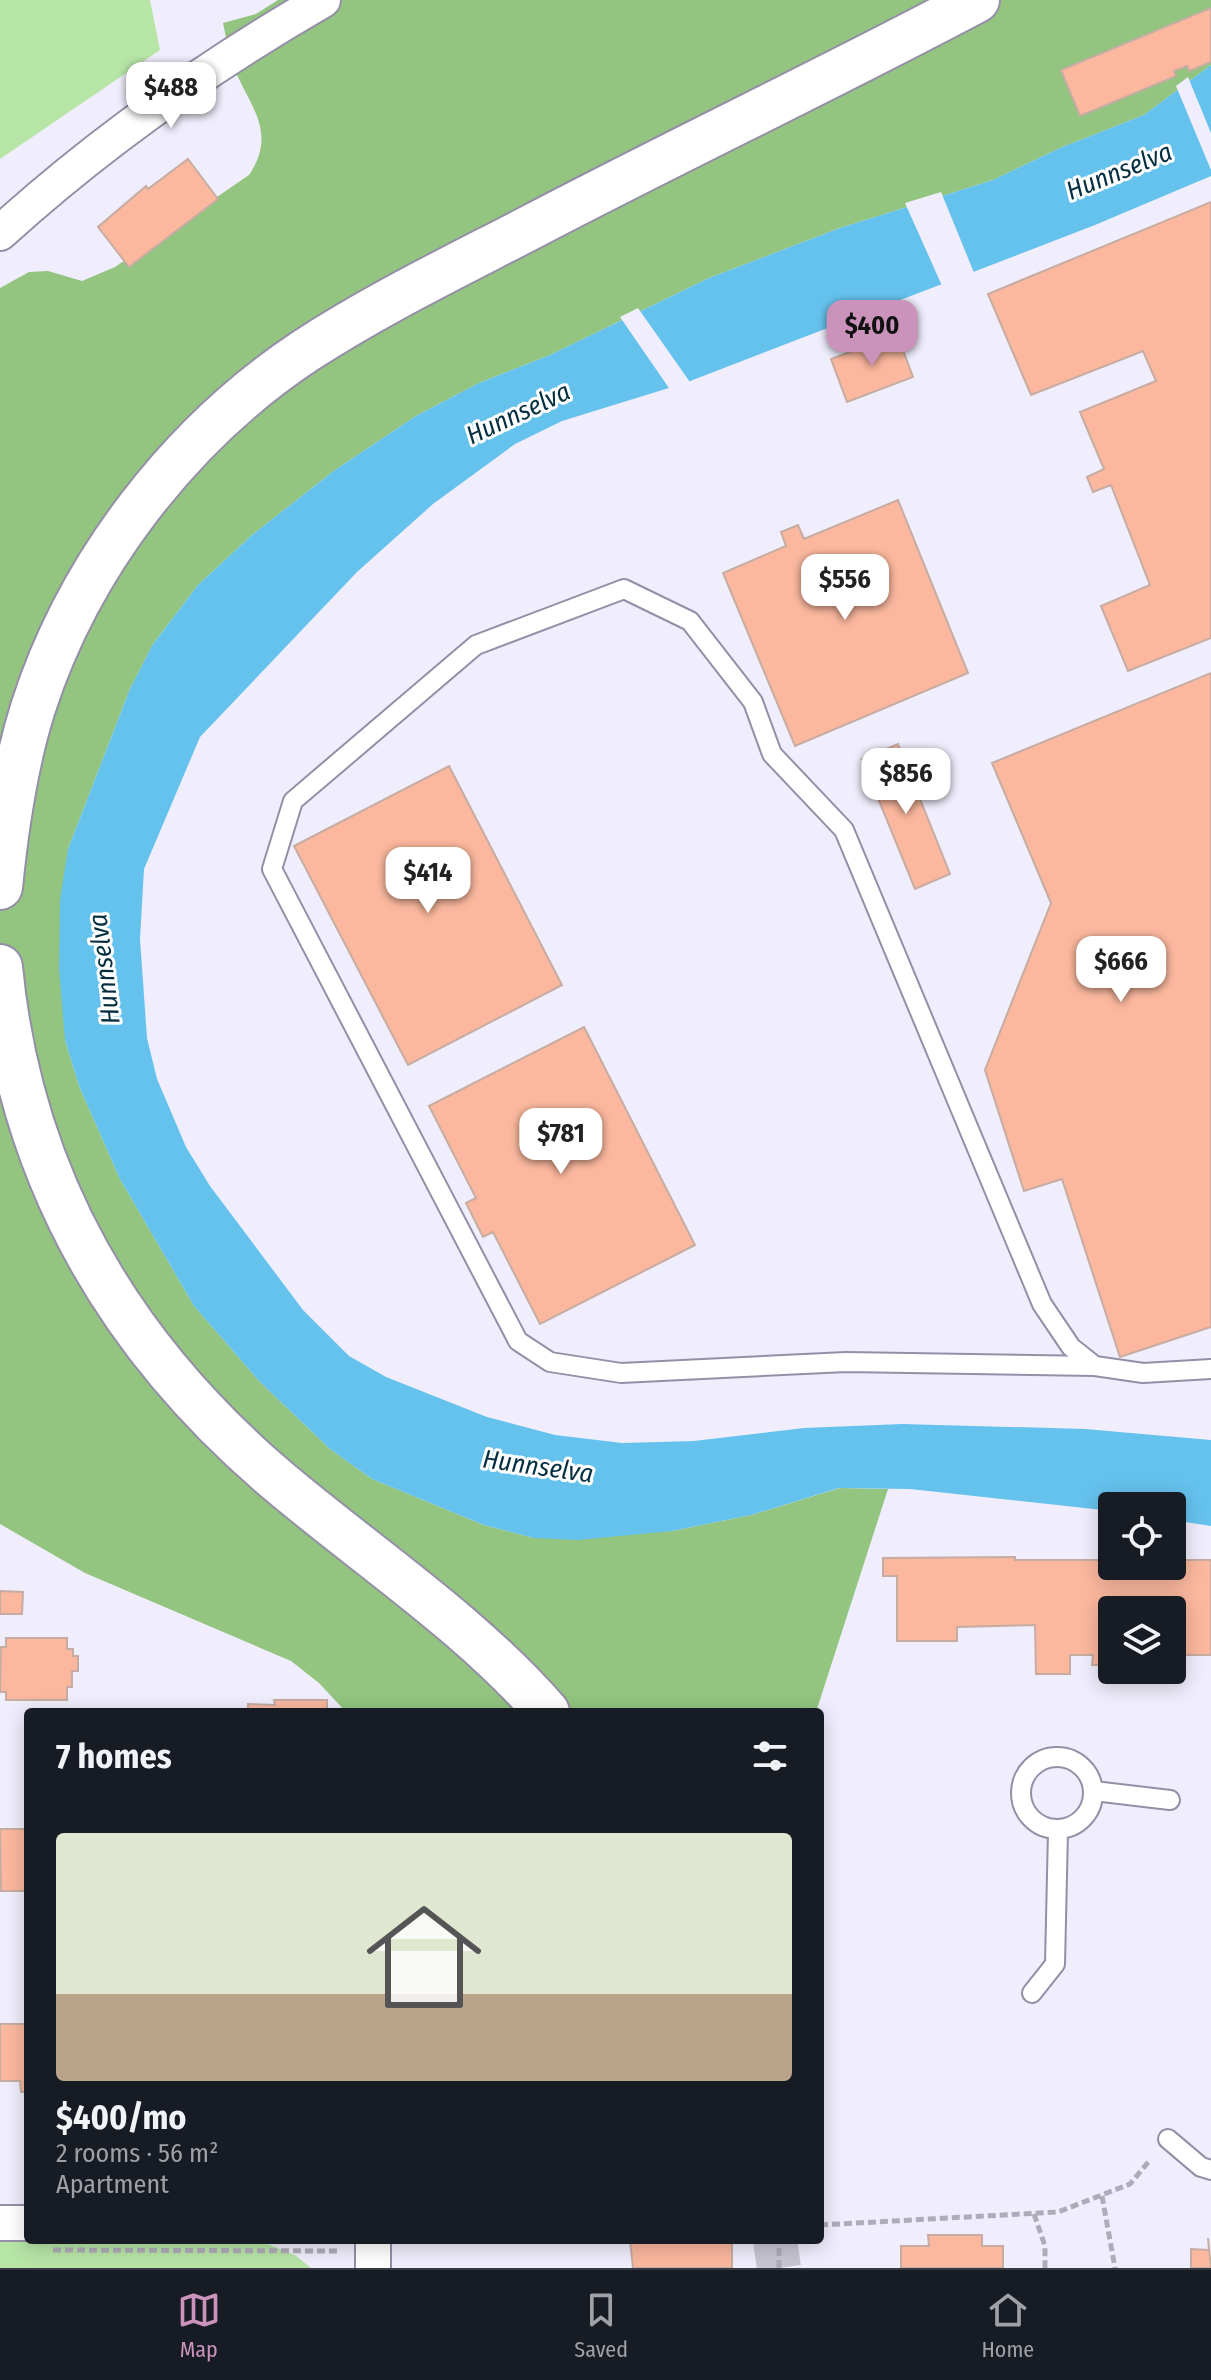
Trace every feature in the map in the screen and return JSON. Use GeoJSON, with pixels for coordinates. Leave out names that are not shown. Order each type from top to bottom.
{"type":"FeatureCollection","features":[{"type":"Feature","properties":{"kind":"highway"},"geometry":{"type":"LineString","coordinates":[[0,887],[10,807],[33,709],[75,607],[129,522],[191,446],[224,415],[304,352],[394,299],[977,0]]}},
{"type":"Feature","properties":{"kind":"highway"},"geometry":{"type":"LineString","coordinates":[[0,967],[4,1010],[31,1125],[71,1227],[122,1313],[163,1366],[238,1446],[448,1615],[543,1708]]}},
{"type":"Feature","properties":{"kind":"street"},"geometry":{"type":"LineString","coordinates":[[0,233],[146,112],[234,51],[323,0]]}},
{"type":"Feature","properties":{"kind":"street"},"geometry":{"type":"LineString","coordinates":[[0,2223],[24,2231]]}},
{"type":"Feature","properties":{"kind":"lane"},"geometry":{"type":"LineString","coordinates":[[1095,1366],[1071,1347],[1042,1304],[844,830],[772,754],[753,702],[690,621],[624,589],[476,645],[293,801],[272,869],[518,1341],[550,1362],[621,1373],[846,1362],[1095,1366],[1143,1373],[1211,1369]]}},
{"type":"Feature","properties":{"kind":"lane"},"geometry":{"type":"LineString","coordinates":[[1067,1757],[1083,1766],[1094,1791],[1084,1820],[1058,1831],[1042,1829],[1023,1812],[1021,1778],[1040,1759],[1067,1757]]}},
{"type":"Feature","properties":{"kind":"lane"},"geometry":{"type":"LineString","coordinates":[[1094,1791],[1170,1800]]}},
{"type":"Feature","properties":{"kind":"lane"},"geometry":{"type":"LineString","coordinates":[[1032,1993],[1055,1964],[1058,1831]]}},
{"type":"Feature","properties":{"kind":"lane"},"geometry":{"type":"LineString","coordinates":[[1168,2139],[1201,2167],[1211,2170]]}},
{"type":"Feature","properties":{"kind":"path"},"geometry":{"type":"LineString","coordinates":[[824,2225],[1058,2212],[1130,2184],[1168,2139]]}},
{"type":"Feature","properties":{"kind":"path"},"geometry":{"type":"LineString","coordinates":[[1102,2196],[1115,2268]]}},
{"type":"Feature","properties":{"kind":"path"},"geometry":{"type":"LineString","coordinates":[[1034,2214],[1045,2246],[1045,2268]]}},
{"type":"Feature","properties":{"kind":"path"},"geometry":{"type":"LineString","coordinates":[[196,2244],[373,2253]]}},
{"type":"Feature","properties":{"kind":"path"},"geometry":{"type":"LineString","coordinates":[[779,2244],[779,2268]]}},
{"type":"Feature","properties":{"kind":"green space"},"geometry":{"type":"Polygon","coordinates":[[[0,0],[150,0],[160,50],[0,159],[0,0]]]}},
{"type":"Feature","properties":{"kind":"green space"},"geometry":{"type":"Polygon","coordinates":[[[278,0],[1211,0],[1211,65],[1144,115],[1060,148],[993,180],[840,228],[709,278],[550,355],[479,383],[416,416],[335,470],[252,535],[198,585],[153,644],[130,689],[68,849],[65,1040],[79,1086],[120,1179],[194,1306],[259,1381],[330,1449],[372,1479],[484,1525],[534,1538],[672,1531],[751,1515],[840,1488],[888,1489],[817,1708],[342,1708],[319,1683],[291,1661],[85,1573],[0,1524],[0,288],[29,272],[48,271],[82,281],[115,267],[249,175],[258,159],[261,129],[231,60],[223,23],[256,14],[278,0]]]}},
{"type":"Feature","properties":{"kind":"green space"},"geometry":{"type":"Polygon","coordinates":[[[0,2239],[24,2239],[24,2244],[268,2244],[295,2255],[311,2268],[0,2268],[0,2239]]]}},
{"type":"Feature","properties":{"kind":"water","name":"Hunnselva"},"geometry":{"type":"Polygon","coordinates":[[[1211,65],[1211,176],[1095,225],[685,383],[562,421],[515,444],[433,504],[357,572],[200,737],[144,869],[140,939],[147,1038],[157,1079],[186,1147],[210,1186],[303,1310],[349,1356],[386,1377],[487,1417],[555,1435],[622,1443],[694,1441],[804,1428],[902,1424],[1085,1429],[1211,1440],[1211,1526],[1186,1522],[1186,1492],[1098,1492],[1098,1509],[910,1489],[839,1488],[751,1515],[672,1531],[578,1540],[534,1538],[484,1525],[372,1479],[330,1449],[259,1381],[194,1306],[120,1179],[79,1086],[65,1040],[59,969],[60,900],[68,849],[130,689],[153,644],[198,585],[252,535],[335,470],[416,416],[479,383],[550,355],[709,278],[840,228],[993,180],[1060,148],[1144,115],[1211,65]]]}},
{"type":"Feature","properties":{"kind":"pier"},"geometry":{"type":"Polygon","coordinates":[[[1188,77],[1211,133],[1211,170],[1176,86],[1188,77]]]}},
{"type":"Feature","properties":{"kind":"pier"},"geometry":{"type":"Polygon","coordinates":[[[941,192],[975,275],[943,288],[905,203],[941,192]]]}},
{"type":"Feature","properties":{"kind":"pier"},"geometry":{"type":"Polygon","coordinates":[[[638,308],[692,385],[671,391],[620,317],[638,308]]]}},
{"type":"Feature","properties":{"kind":"building"},"geometry":{"type":"Polygon","coordinates":[[[1211,8],[1211,62],[1189,71],[1187,66],[1174,71],[1176,76],[1080,116],[1061,70],[1211,8]]]}},
{"type":"Feature","properties":{"kind":"building"},"geometry":{"type":"Polygon","coordinates":[[[188,159],[218,199],[129,267],[98,227],[146,186],[148,189],[188,159]]]}},
{"type":"Feature","properties":{"kind":"building"},"geometry":{"type":"Polygon","coordinates":[[[1211,202],[1211,638],[1128,671],[1101,606],[1150,585],[1111,485],[1093,492],[1087,477],[1104,469],[1080,412],[1156,381],[1143,351],[1031,395],[988,294],[1211,202]]]}},
{"type":"Feature","properties":{"kind":"building"},"geometry":{"type":"Polygon","coordinates":[[[897,334],[913,377],[847,402],[831,359],[897,334]]]}},
{"type":"Feature","properties":{"kind":"building"},"geometry":{"type":"Polygon","coordinates":[[[898,500],[968,673],[795,746],[723,573],[786,546],[781,532],[798,525],[804,539],[898,500]]]}},
{"type":"Feature","properties":{"kind":"building"},"geometry":{"type":"Polygon","coordinates":[[[1211,673],[1211,1327],[1120,1357],[1062,1179],[1024,1191],[985,1070],[1051,903],[992,763],[1211,673]]]}},
{"type":"Feature","properties":{"kind":"building"},"geometry":{"type":"Polygon","coordinates":[[[898,744],[950,874],[915,889],[862,759],[898,744]]]}},
{"type":"Feature","properties":{"kind":"building"},"geometry":{"type":"Polygon","coordinates":[[[449,766],[562,985],[408,1065],[294,846],[449,766]]]}},
{"type":"Feature","properties":{"kind":"building"},"geometry":{"type":"Polygon","coordinates":[[[584,1027],[695,1245],[540,1324],[493,1232],[483,1237],[466,1203],[476,1198],[429,1106],[584,1027]]]}},
{"type":"Feature","properties":{"kind":"building"},"geometry":{"type":"Polygon","coordinates":[[[883,1558],[1098,1560],[1098,1580],[1186,1580],[1186,1560],[1211,1560],[1211,1655],[1186,1655],[1186,1596],[1098,1596],[1098,1665],[1092,1665],[1093,1655],[1070,1655],[1070,1674],[1036,1674],[1035,1625],[957,1627],[957,1641],[897,1641],[897,1576],[883,1576],[883,1558]]]}},
{"type":"Feature","properties":{"kind":"building"},"geometry":{"type":"Polygon","coordinates":[[[0,1591],[23,1592],[22,1614],[0,1614],[0,1591]]]}},
{"type":"Feature","properties":{"kind":"building"},"geometry":{"type":"Polygon","coordinates":[[[6,1638],[67,1638],[67,1649],[73,1649],[73,1656],[78,1656],[78,1671],[72,1671],[72,1687],[67,1687],[67,1700],[6,1700],[6,1692],[0,1692],[1,1647],[6,1647],[6,1638]]]}},
{"type":"Feature","properties":{"kind":"building"},"geometry":{"type":"Polygon","coordinates":[[[274,1700],[327,1700],[327,1708],[248,1708],[248,1704],[275,1705],[274,1700]]]}},
{"type":"Feature","properties":{"kind":"building"},"geometry":{"type":"Polygon","coordinates":[[[0,1829],[24,1829],[24,1891],[1,1891],[0,1829]]]}},
{"type":"Feature","properties":{"kind":"building"},"geometry":{"type":"Polygon","coordinates":[[[0,2024],[24,2024],[24,2092],[21,2092],[20,2081],[0,2081],[0,2024]]]}},
{"type":"Feature","properties":{"kind":"building"},"geometry":{"type":"Polygon","coordinates":[[[928,2235],[982,2235],[982,2246],[1003,2246],[1003,2268],[901,2268],[901,2246],[929,2246],[928,2235]]]}},
{"type":"Feature","properties":{"kind":"building"},"geometry":{"type":"Polygon","coordinates":[[[1208,2238],[1211,2268],[1191,2268],[1191,2249],[1209,2250],[1208,2238]]]}},
{"type":"Feature","properties":{"kind":"building"},"geometry":{"type":"Polygon","coordinates":[[[630,2244],[732,2244],[732,2268],[633,2268],[630,2244]]]}},
{"type":"Feature","properties":{"kind":"tunnel"},"geometry":{"type":"LineString","coordinates":[[776,2244],[779,2268]]}}]}
